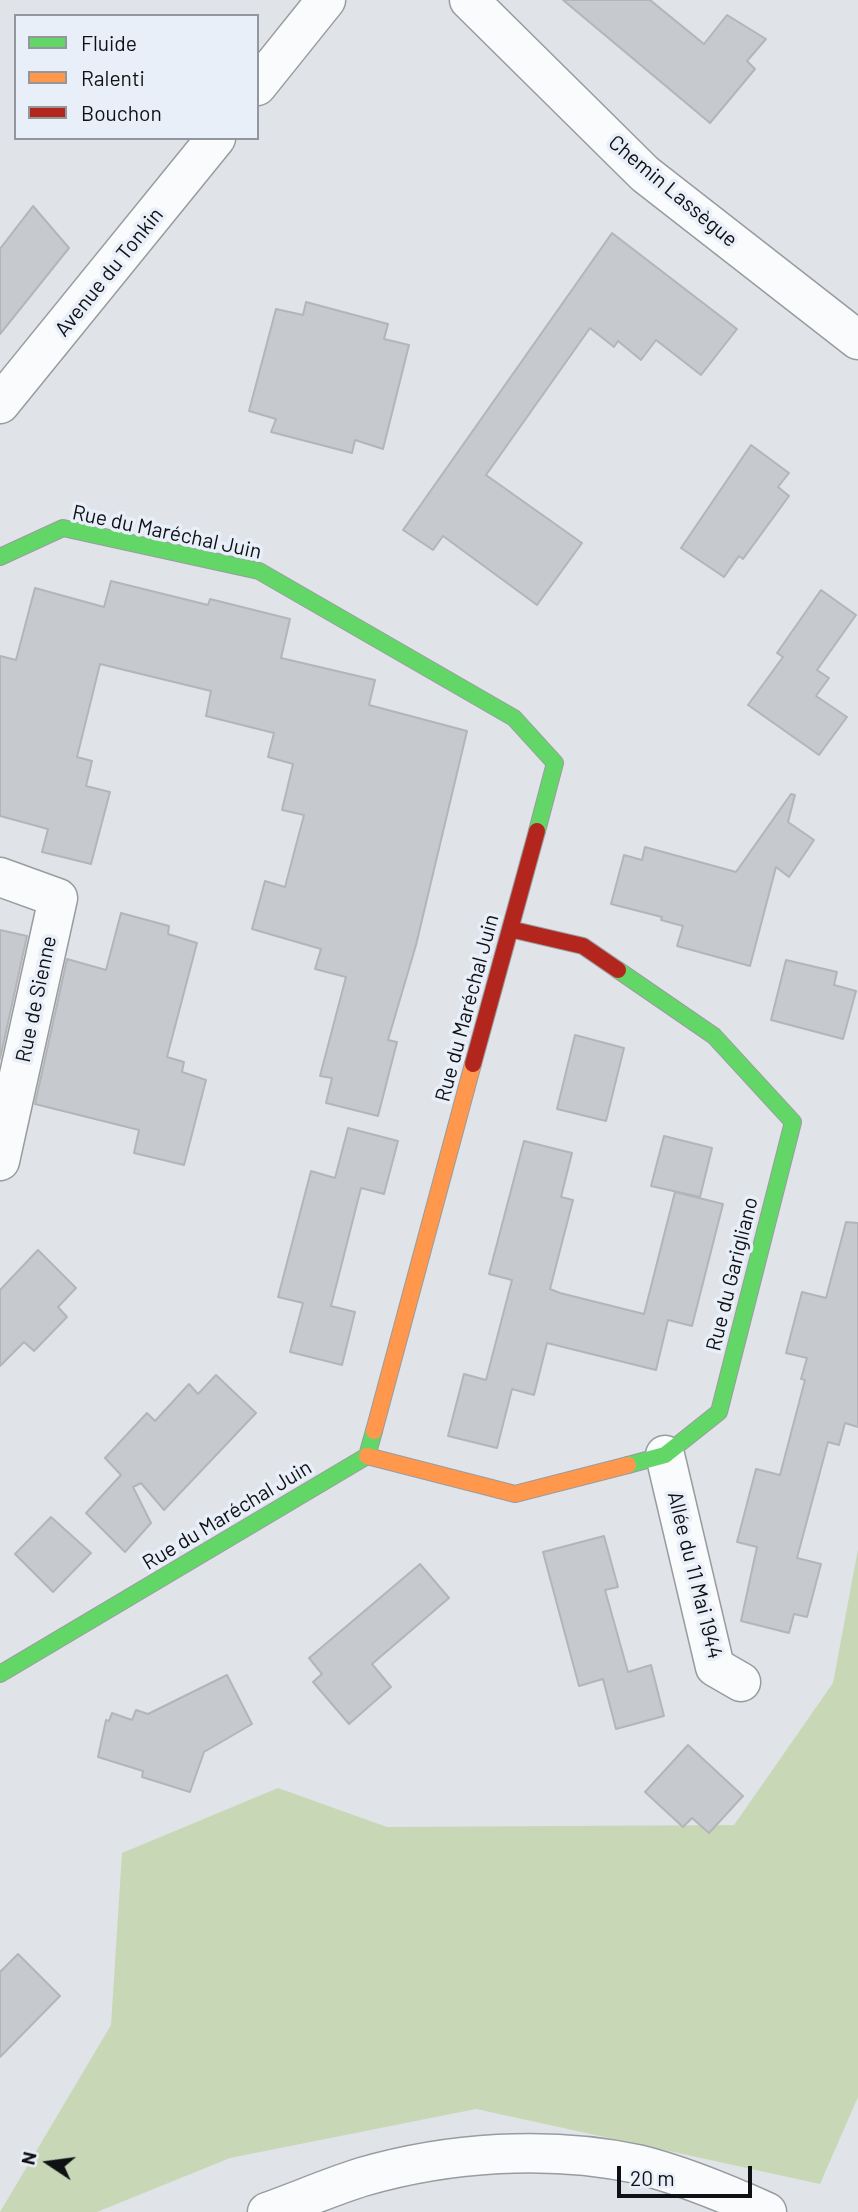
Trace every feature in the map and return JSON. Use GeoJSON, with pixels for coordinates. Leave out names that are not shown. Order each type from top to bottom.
{"type":"FeatureCollection","features":[{"type":"Feature","properties":{"kind":"street"},"geometry":{"type":"LineString","coordinates":[[259,84],[326,0]]}},
{"type":"Feature","properties":{"kind":"street","name":"Chemin Lassègue"},"geometry":{"type":"LineString","coordinates":[[469,0],[645,174],[858,340]]}},
{"type":"Feature","properties":{"kind":"street","name":"Avenue du Tonkin"},"geometry":{"type":"LineString","coordinates":[[0,404],[214,140]]}},
{"type":"Feature","properties":{"kind":"street","name":"Rue du Maréchal Juin"},"geometry":{"type":"LineString","coordinates":[[0,558],[63,528],[259,571],[514,718],[555,763],[367,1456],[0,1674]]}},
{"type":"Feature","properties":{"kind":"street","name":"Rue de Sienne"},"geometry":{"type":"LineString","coordinates":[[0,877],[58,898],[0,1161]]}},
{"type":"Feature","properties":{"kind":"street","name":"Rue du Garigliano"},"geometry":{"type":"LineString","coordinates":[[367,1456],[515,1494],[665,1455],[719,1412],[793,1122],[714,1036],[583,946],[510,929]]}},
{"type":"Feature","properties":{"kind":"street","name":"Allée du 11 Mai 1944"},"geometry":{"type":"LineString","coordinates":[[665,1455],[715,1667],[741,1682]]}},
{"type":"Feature","properties":{"kind":"street"},"geometry":{"type":"LineString","coordinates":[[267,2212],[362,2177],[468,2155],[494,2155],[572,2156],[636,2164],[719,2190],[767,2212]]}},
{"type":"Feature","properties":{"kind":"green space"},"geometry":{"type":"Polygon","coordinates":[[[858,1549],[858,2097],[820,2184],[476,2109],[230,2158],[97,2212],[0,2212],[111,2025],[122,1853],[278,1788],[387,1827],[734,1825],[833,1683],[858,1549]]]}},
{"type":"Feature","properties":{"kind":"building"},"geometry":{"type":"Polygon","coordinates":[[[563,0],[650,0],[704,44],[727,15],[766,39],[747,61],[755,69],[710,123],[563,0]]]}},
{"type":"Feature","properties":{"kind":"building"},"geometry":{"type":"Polygon","coordinates":[[[33,206],[69,248],[0,334],[0,249],[33,206]]]}},
{"type":"Feature","properties":{"kind":"building"},"geometry":{"type":"Polygon","coordinates":[[[612,233],[737,329],[701,375],[656,340],[641,360],[618,341],[614,347],[590,328],[486,475],[582,543],[537,605],[443,536],[433,550],[403,530],[612,233]]]}},
{"type":"Feature","properties":{"kind":"building"},"geometry":{"type":"Polygon","coordinates":[[[306,302],[388,324],[384,339],[409,345],[383,449],[355,440],[352,453],[271,432],[276,419],[249,411],[276,309],[303,315],[306,302]]]}},
{"type":"Feature","properties":{"kind":"building"},"geometry":{"type":"Polygon","coordinates":[[[751,445],[789,473],[778,487],[789,496],[743,559],[739,556],[724,577],[681,548],[751,445]]]}},
{"type":"Feature","properties":{"kind":"building"},"geometry":{"type":"Polygon","coordinates":[[[111,581],[208,605],[210,599],[290,619],[281,658],[375,680],[369,705],[467,731],[416,945],[388,1040],[397,1042],[378,1116],[326,1103],[332,1078],[320,1076],[346,977],[315,969],[321,949],[252,929],[265,881],[285,887],[304,815],[282,810],[293,764],[268,757],[274,733],[206,716],[211,691],[100,664],[77,757],[92,761],[86,786],[110,792],[91,864],[42,852],[48,829],[0,816],[0,656],[16,660],[35,588],[104,607],[111,581]]]}},
{"type":"Feature","properties":{"kind":"building"},"geometry":{"type":"Polygon","coordinates":[[[821,590],[856,615],[817,670],[829,678],[816,696],[847,717],[819,755],[748,705],[783,657],[777,653],[821,590]]]}},
{"type":"Feature","properties":{"kind":"building"},"geometry":{"type":"Polygon","coordinates":[[[791,794],[795,795],[788,822],[814,840],[789,877],[776,867],[750,966],[677,946],[683,926],[661,920],[662,917],[611,904],[624,855],[642,860],[645,847],[736,872],[791,794]]]}},
{"type":"Feature","properties":{"kind":"building"},"geometry":{"type":"Polygon","coordinates":[[[121,913],[169,926],[168,934],[197,943],[167,1057],[184,1062],[182,1072],[206,1080],[184,1165],[134,1153],[139,1130],[35,1104],[67,959],[106,970],[121,913]]]}},
{"type":"Feature","properties":{"kind":"building"},"geometry":{"type":"Polygon","coordinates":[[[0,930],[27,936],[0,1059],[0,930]]]}},
{"type":"Feature","properties":{"kind":"building"},"geometry":{"type":"Polygon","coordinates":[[[786,960],[837,972],[834,985],[856,991],[843,1039],[771,1020],[786,960]]]}},
{"type":"Feature","properties":{"kind":"building"},"geometry":{"type":"Polygon","coordinates":[[[575,1035],[624,1048],[606,1121],[557,1109],[575,1035]]]}},
{"type":"Feature","properties":{"kind":"building"},"geometry":{"type":"Polygon","coordinates":[[[348,1128],[398,1141],[384,1194],[361,1188],[331,1306],[355,1312],[342,1365],[290,1352],[303,1303],[278,1297],[311,1171],[335,1178],[348,1128]]]}},
{"type":"Feature","properties":{"kind":"building"},"geometry":{"type":"Polygon","coordinates":[[[664,1136],[712,1148],[700,1197],[651,1186],[664,1136]]]}},
{"type":"Feature","properties":{"kind":"building"},"geometry":{"type":"Polygon","coordinates":[[[524,1141],[572,1153],[561,1197],[573,1200],[550,1289],[560,1293],[644,1314],[675,1192],[723,1204],[692,1326],[668,1320],[656,1370],[547,1343],[534,1395],[512,1389],[497,1448],[448,1436],[464,1374],[486,1380],[512,1280],[489,1274],[524,1141]]]}},
{"type":"Feature","properties":{"kind":"building"},"geometry":{"type":"Polygon","coordinates":[[[846,1222],[858,1223],[858,1427],[845,1423],[839,1445],[828,1442],[797,1558],[821,1564],[807,1617],[794,1614],[789,1633],[741,1621],[757,1547],[737,1542],[756,1469],[780,1475],[805,1380],[801,1379],[807,1358],[786,1353],[802,1292],[826,1298],[846,1222]]]}},
{"type":"Feature","properties":{"kind":"building"},"geometry":{"type":"Polygon","coordinates":[[[38,1250],[76,1288],[58,1307],[67,1317],[34,1351],[24,1342],[0,1366],[0,1290],[38,1250]]]}},
{"type":"Feature","properties":{"kind":"building"},"geometry":{"type":"Polygon","coordinates":[[[216,1375],[256,1413],[164,1510],[141,1483],[133,1487],[151,1523],[125,1552],[86,1513],[121,1475],[105,1458],[147,1413],[155,1421],[189,1384],[198,1394],[216,1375]]]}},
{"type":"Feature","properties":{"kind":"building"},"geometry":{"type":"Polygon","coordinates":[[[51,1517],[91,1553],[53,1592],[15,1554],[51,1517]]]}},
{"type":"Feature","properties":{"kind":"building"},"geometry":{"type":"Polygon","coordinates":[[[604,1536],[618,1587],[605,1590],[628,1672],[651,1665],[664,1716],[616,1729],[603,1679],[579,1686],[543,1552],[604,1536]]]}},
{"type":"Feature","properties":{"kind":"building"},"geometry":{"type":"Polygon","coordinates":[[[420,1564],[449,1598],[372,1664],[391,1687],[349,1724],[313,1682],[322,1674],[309,1658],[420,1564]]]}},
{"type":"Feature","properties":{"kind":"building"},"geometry":{"type":"Polygon","coordinates":[[[227,1675],[252,1724],[204,1752],[190,1792],[142,1777],[143,1771],[98,1757],[106,1720],[109,1721],[112,1713],[132,1720],[136,1710],[148,1714],[227,1675]]]}},
{"type":"Feature","properties":{"kind":"building"},"geometry":{"type":"Polygon","coordinates":[[[688,1745],[743,1796],[709,1833],[692,1818],[683,1827],[645,1792],[688,1745]]]}},
{"type":"Feature","properties":{"kind":"building"},"geometry":{"type":"Polygon","coordinates":[[[18,1954],[60,1996],[0,2057],[0,1972],[18,1954]]]}},
{"type":"Feature","properties":{"kind":"traffic: fast"},"geometry":{"type":"LineString","coordinates":[[0,557],[63,528],[259,571],[514,718],[555,763],[537,831]]}},
{"type":"Feature","properties":{"kind":"traffic: fast"},"geometry":{"type":"LineString","coordinates":[[618,970],[714,1036],[793,1122],[719,1412],[665,1455],[628,1465]]}},
{"type":"Feature","properties":{"kind":"traffic: fast"},"geometry":{"type":"LineString","coordinates":[[0,1674],[367,1456],[374,1431]]}},
{"type":"Feature","properties":{"kind":"traffic: slow"},"geometry":{"type":"LineString","coordinates":[[374,1431],[473,1064]]}},
{"type":"Feature","properties":{"kind":"traffic: slow"},"geometry":{"type":"LineString","coordinates":[[367,1456],[515,1494],[628,1465]]}},
{"type":"Feature","properties":{"kind":"traffic: jam"},"geometry":{"type":"LineString","coordinates":[[473,1064],[537,831]]}},
{"type":"Feature","properties":{"kind":"traffic: jam"},"geometry":{"type":"LineString","coordinates":[[510,929],[583,946],[618,970]]}}]}
